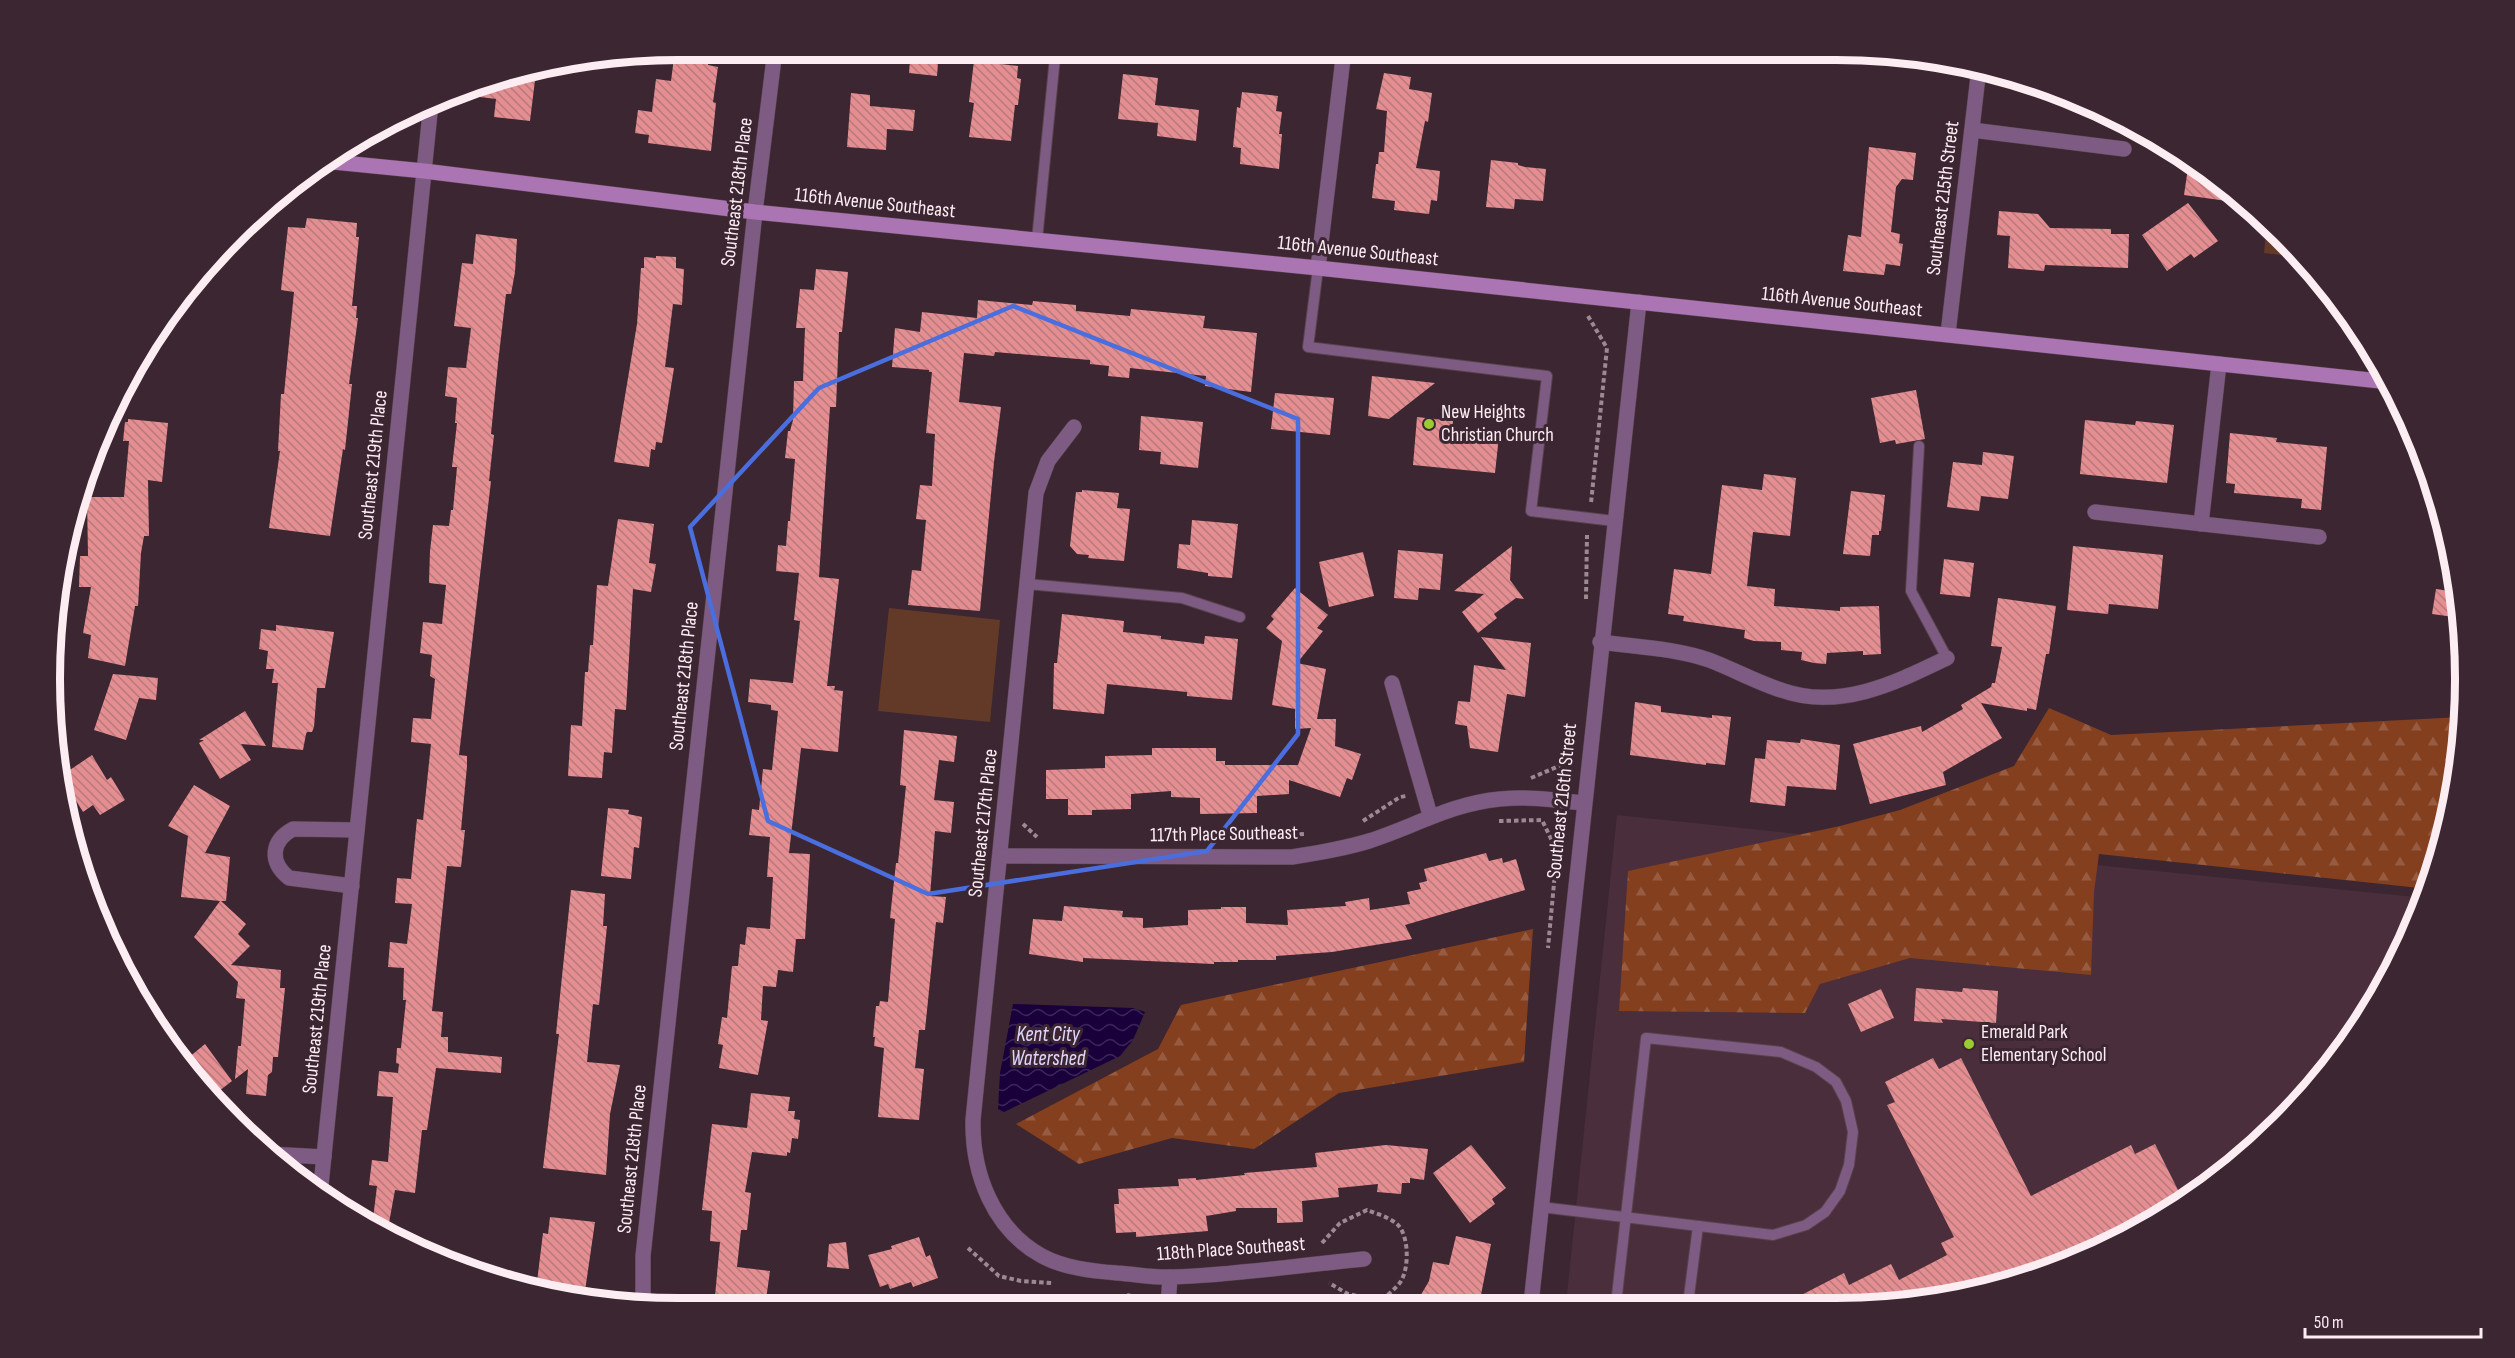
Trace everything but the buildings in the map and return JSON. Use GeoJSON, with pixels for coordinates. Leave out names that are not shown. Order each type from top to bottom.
{"type":"FeatureCollection","features":[{"type":"Feature","properties":{"kind":"main road","name":"116th Avenue Southeast"},"geometry":{"type":"LineString","coordinates":[[338,162],[755,212],[1317,268],[2378,381]]}},
{"type":"Feature","properties":{"kind":"street","name":"Southeast 218th Place"},"geometry":{"type":"LineString","coordinates":[[644,1297],[644,1244],[755,212],[774,60]]}},
{"type":"Feature","properties":{"kind":"street"},"geometry":{"type":"LineString","coordinates":[[1317,268],[1343,60]]}},
{"type":"Feature","properties":{"kind":"street","name":"Southeast 215th Street"},"geometry":{"type":"LineString","coordinates":[[1948,334],[1978,77]]}},
{"type":"Feature","properties":{"kind":"street","name":"Southeast 219th Place"},"geometry":{"type":"LineString","coordinates":[[321,1184],[430,112]]}},
{"type":"Feature","properties":{"kind":"street"},"geometry":{"type":"LineString","coordinates":[[1972,130],[2124,149]]}},
{"type":"Feature","properties":{"kind":"street","name":"Southeast 216th Street"},"geometry":{"type":"LineString","coordinates":[[1532,1298],[1600,642],[1639,302]]}},
{"type":"Feature","properties":{"kind":"street"},"geometry":{"type":"LineString","coordinates":[[2201,524],[2218,364]]}},
{"type":"Feature","properties":{"kind":"street","name":"Southeast 217th Place"},"geometry":{"type":"LineString","coordinates":[[1008,1226],[990,1202],[980,1181],[973,1144],[1036,493],[1048,461],[1074,427]]}},
{"type":"Feature","properties":{"kind":"street"},"geometry":{"type":"LineString","coordinates":[[2095,512],[2319,537]]}},
{"type":"Feature","properties":{"kind":"street"},"geometry":{"type":"LineString","coordinates":[[1600,642],[1688,654],[1709,660],[1783,691],[1823,697],[1847,696],[1891,685],[1947,658]]}},
{"type":"Feature","properties":{"kind":"street"},"geometry":{"type":"LineString","coordinates":[[1392,682],[1430,815]]}},
{"type":"Feature","properties":{"kind":"street","name":"117th Place Southeast"},"geometry":{"type":"LineString","coordinates":[[1001,856],[1292,857],[1339,849],[1370,840],[1430,815],[1500,799],[1540,799],[1583,803]]}},
{"type":"Feature","properties":{"kind":"street"},"geometry":{"type":"LineString","coordinates":[[352,886],[289,878],[281,872],[275,862],[274,852],[277,842],[293,829],[357,830]]}},
{"type":"Feature","properties":{"kind":"street"},"geometry":{"type":"LineString","coordinates":[[284,1155],[324,1157]]}},
{"type":"Feature","properties":{"kind":"street","name":"118th Place Southeast"},"geometry":{"type":"LineString","coordinates":[[1008,1226],[1025,1244],[1042,1256],[1090,1271],[1170,1277],[1364,1259]]}},
{"type":"Feature","properties":{"kind":"street"},"geometry":{"type":"LineString","coordinates":[[1168,1298],[1170,1277]]}},
{"type":"Feature","properties":{"kind":"lane"},"geometry":{"type":"LineString","coordinates":[[1037,240],[1055,60]]}},
{"type":"Feature","properties":{"kind":"lane"},"geometry":{"type":"LineString","coordinates":[[1317,268],[1308,347],[1547,376],[1531,511],[1614,521]]}},
{"type":"Feature","properties":{"kind":"lane"},"geometry":{"type":"LineString","coordinates":[[1919,446],[1911,591],[1947,658]]}},
{"type":"Feature","properties":{"kind":"lane"},"geometry":{"type":"LineString","coordinates":[[1027,584],[1182,598],[1240,617]]}},
{"type":"Feature","properties":{"kind":"lane"},"geometry":{"type":"LineString","coordinates":[[1541,1207],[1625,1217],[1698,1226],[1761,1233],[1773,1235],[1806,1225],[1826,1212],[1840,1191],[1849,1165],[1853,1132],[1846,1101],[1836,1082],[1816,1067],[1781,1052],[1646,1038],[1625,1217],[1617,1298]]}},
{"type":"Feature","properties":{"kind":"lane"},"geometry":{"type":"LineString","coordinates":[[1689,1298],[1698,1226]]}},
{"type":"Feature","properties":{"kind":"path"},"geometry":{"type":"LineString","coordinates":[[1577,316],[1588,316],[1607,348],[1585,557],[1586,601]]}},
{"type":"Feature","properties":{"kind":"path"},"geometry":{"type":"LineString","coordinates":[[1522,782],[1559,766],[1570,745],[1571,734]]}},
{"type":"Feature","properties":{"kind":"path"},"geometry":{"type":"LineString","coordinates":[[1356,826],[1400,797],[1424,793]]}},
{"type":"Feature","properties":{"kind":"path"},"geometry":{"type":"LineString","coordinates":[[1020,819],[1026,828],[1043,842]]}},
{"type":"Feature","properties":{"kind":"path"},"geometry":{"type":"LineString","coordinates":[[1494,821],[1542,820],[1557,851],[1547,959]]}},
{"type":"Feature","properties":{"kind":"path"},"geometry":{"type":"LineString","coordinates":[[1252,836],[1312,833]]}},
{"type":"Feature","properties":{"kind":"highlighted area"},"geometry":{"type":"Polygon","coordinates":[[[1013,306],[1298,419],[1298,734],[1207,851],[928,894],[768,821],[690,527],[819,388],[1013,306]]]}},
{"type":"Feature","properties":{"kind":"shaded area"},"geometry":{"type":"Polygon","coordinates":[[[2266,234],[2287,256],[2264,253],[2266,234]]]}},
{"type":"Feature","properties":{"kind":"shaded area"},"geometry":{"type":"Polygon","coordinates":[[[889,608],[1000,620],[990,722],[878,711],[889,608]]]}},
{"type":"Feature","properties":{"kind":"shaded area","name":"Emerald Park Elementary School"},"geometry":{"type":"Polygon","coordinates":[[[1617,815],[2415,897],[2391,953],[2351,1023],[2327,1056],[2274,1117],[2213,1170],[2180,1194],[2110,1234],[2073,1251],[1996,1277],[1917,1293],[1836,1298],[1567,1298],[1617,815]]]}},
{"type":"Feature","properties":{"kind":"green space"},"geometry":{"type":"Polygon","coordinates":[[[2049,708],[2111,735],[2454,717],[2443,800],[2434,839],[2418,888],[2099,854],[2094,892],[2091,975],[1910,958],[1820,984],[1805,1013],[1619,1011],[1628,871],[1840,826],[1900,810],[2014,766],[2049,708]]]}},
{"type":"Feature","properties":{"kind":"green space"},"geometry":{"type":"Polygon","coordinates":[[[1533,929],[1524,1062],[1339,1093],[1254,1149],[1172,1138],[1079,1164],[1016,1124],[1158,1049],[1181,1005],[1533,929]]]}},
{"type":"Feature","properties":{"kind":"water","name":"Kent City Watershed"},"geometry":{"type":"Polygon","coordinates":[[[1013,1004],[1133,1008],[1145,1012],[1133,1040],[1120,1056],[1004,1112],[998,1109],[1000,1073],[1013,1004]]]}},
{"type":"Feature","properties":{"kind":"place","name":"New Heights Christian Church"},"geometry":{"type":"Point","coordinates":[1429,424]}},
{"type":"Feature","properties":{"kind":"place","name":"Emerald Park Elementary School"},"geometry":{"type":"Point","coordinates":[1969,1044]}}]}
